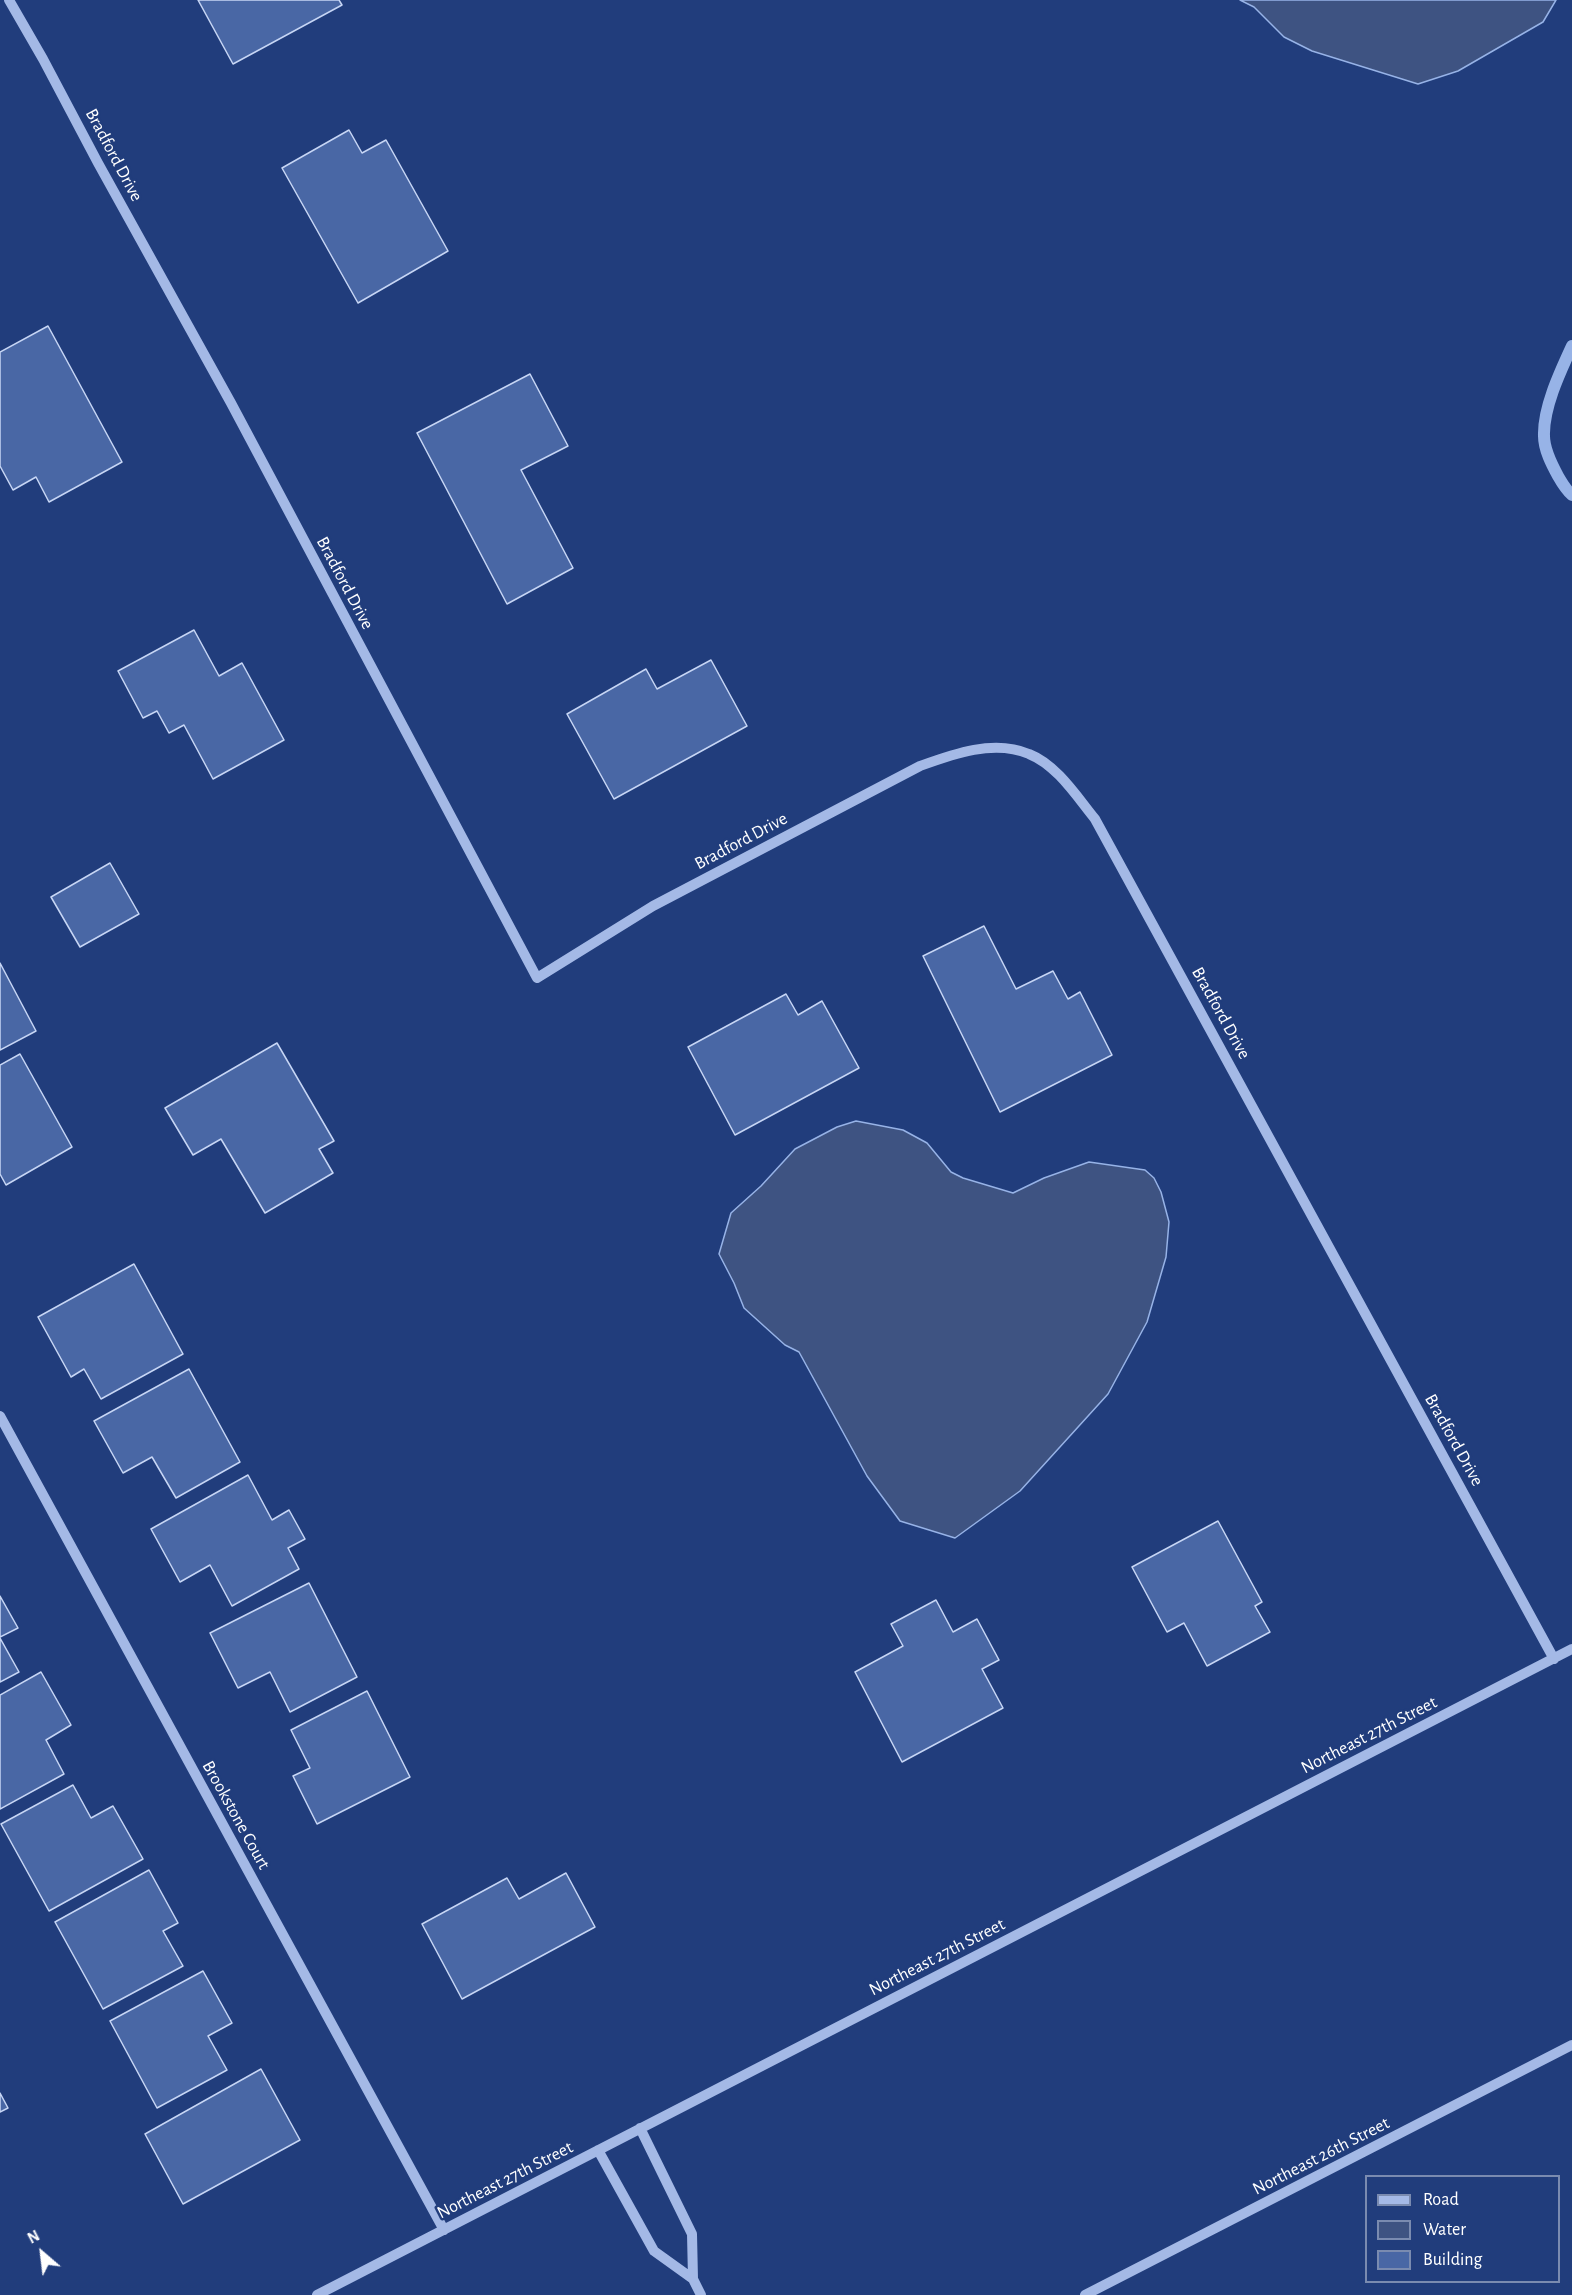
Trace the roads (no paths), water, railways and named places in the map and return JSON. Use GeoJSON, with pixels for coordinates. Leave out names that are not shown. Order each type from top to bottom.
{"type":"FeatureCollection","features":[{"type":"Feature","properties":{"kind":"street","name":"Bradford Drive"},"geometry":{"type":"LineString","coordinates":[[9,0],[231,403],[537,978],[653,906],[920,766],[952,754],[981,748],[1006,748],[1030,754],[1070,788],[1095,819],[1554,1659]]}},
{"type":"Feature","properties":{"kind":"street","name":"Brookstone Court"},"geometry":{"type":"LineString","coordinates":[[0,1416],[444,2230]]}},
{"type":"Feature","properties":{"kind":"street","name":"Northeast 27th Street"},"geometry":{"type":"LineString","coordinates":[[317,2295],[1572,1649]]}},
{"type":"Feature","properties":{"kind":"street","name":"Northeast 26th Street"},"geometry":{"type":"LineString","coordinates":[[1085,2295],[1572,2045]]}},
{"type":"Feature","properties":{"kind":"street"},"geometry":{"type":"LineString","coordinates":[[640,2128],[692,2234],[693,2279],[701,2295]]}},
{"type":"Feature","properties":{"kind":"street"},"geometry":{"type":"LineString","coordinates":[[598,2150],[654,2251],[693,2279]]}},
{"type":"Feature","properties":{"kind":"water"},"geometry":{"type":"Polygon","coordinates":[[[1240,0],[1556,0],[1543,22],[1458,71],[1418,84],[1312,51],[1284,37],[1254,7],[1240,0]]]}},
{"type":"Feature","properties":{"kind":"water"},"geometry":{"type":"Polygon","coordinates":[[[856,1121],[903,1130],[927,1143],[951,1172],[963,1178],[1013,1193],[1044,1178],[1089,1162],[1145,1170],[1154,1178],[1161,1192],[1169,1222],[1166,1257],[1147,1322],[1108,1394],[1020,1491],[955,1538],[900,1521],[867,1476],[799,1352],[785,1345],[744,1308],[719,1254],[731,1213],[761,1186],[795,1149],[837,1127],[856,1121]]]}},
{"type":"Feature","properties":{"kind":"waterway"},"geometry":{"type":"LineString","coordinates":[[1572,346],[1549,402],[1544,425],[1545,447],[1563,484],[1572,495]]}}]}
